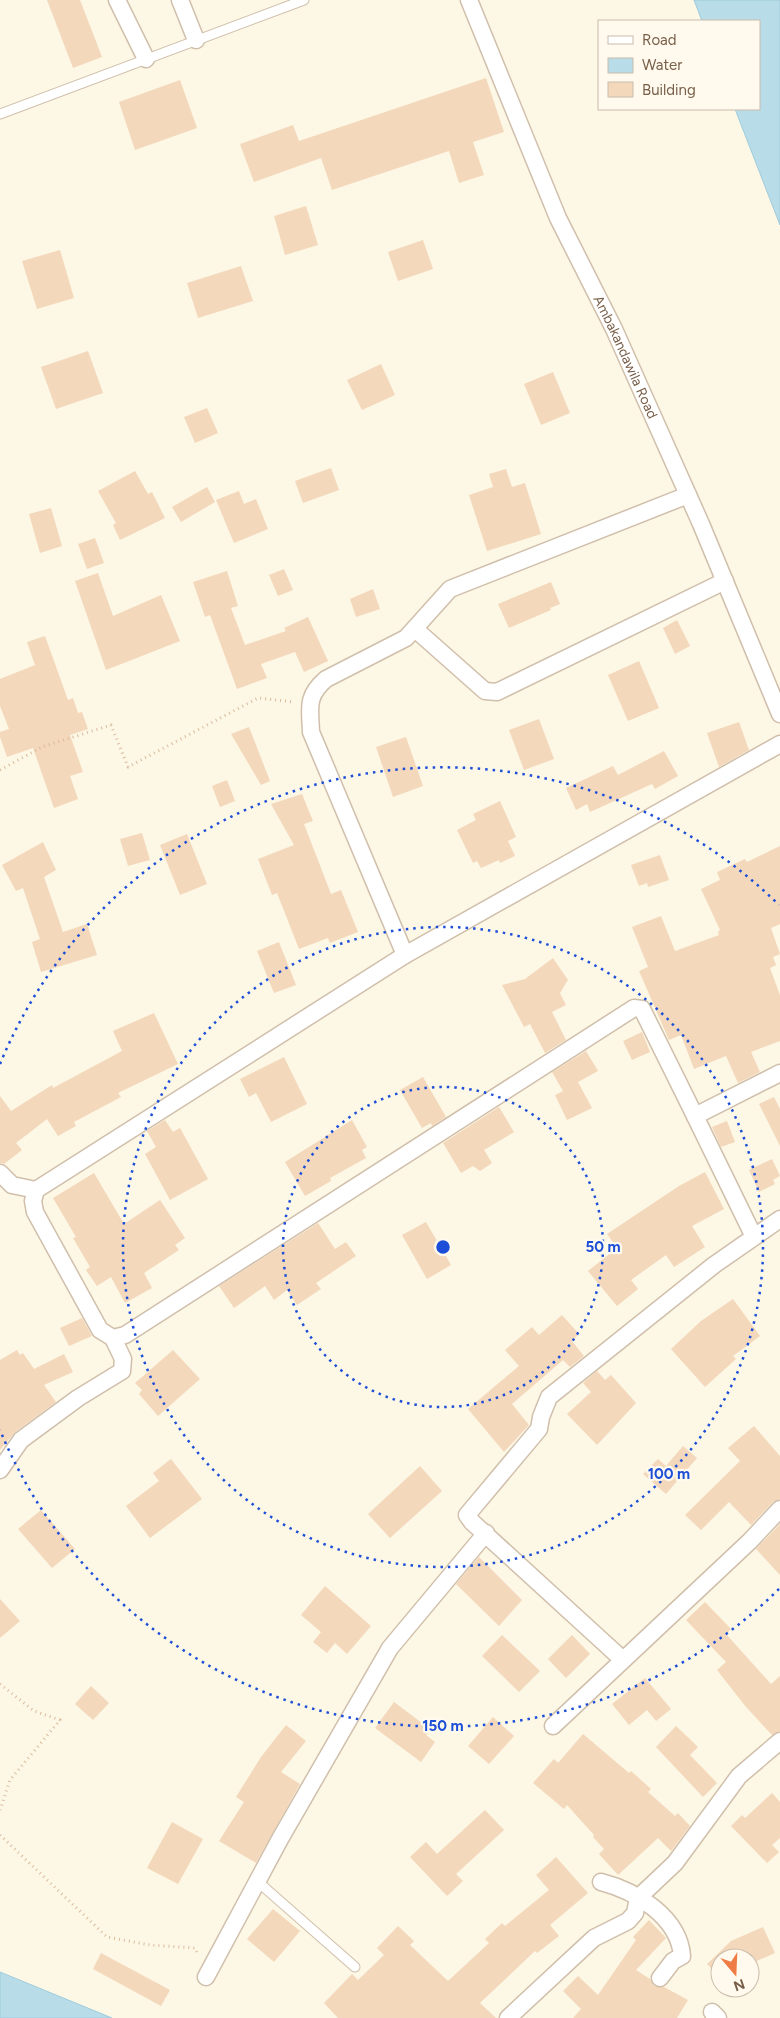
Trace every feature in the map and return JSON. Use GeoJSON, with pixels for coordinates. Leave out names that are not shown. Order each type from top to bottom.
{"type":"FeatureCollection","features":[{"type":"Feature","properties":{"kind":"street"},"geometry":{"type":"LineString","coordinates":[[117,0],[146,59]]}},
{"type":"Feature","properties":{"kind":"street"},"geometry":{"type":"LineString","coordinates":[[180,0],[196,40]]}},
{"type":"Feature","properties":{"kind":"street","name":"Ambakandawila Road"},"geometry":{"type":"LineString","coordinates":[[469,0],[558,218],[614,329],[688,495],[780,714]]}},
{"type":"Feature","properties":{"kind":"street"},"geometry":{"type":"LineString","coordinates":[[405,955],[311,732],[309,704],[315,688],[326,679],[406,638],[450,589],[688,495]]}},
{"type":"Feature","properties":{"kind":"street"},"geometry":{"type":"LineString","coordinates":[[414,629],[485,691],[497,692],[725,581]]}},
{"type":"Feature","properties":{"kind":"street"},"geometry":{"type":"LineString","coordinates":[[0,1470],[21,1440],[78,1398],[122,1371],[123,1359],[114,1338],[100,1330],[35,1212],[33,1201],[36,1190],[405,955],[780,744]]}},
{"type":"Feature","properties":{"kind":"street"},"geometry":{"type":"LineString","coordinates":[[114,1338],[125,1335],[634,1008],[642,1009],[754,1237]]}},
{"type":"Feature","properties":{"kind":"street"},"geometry":{"type":"LineString","coordinates":[[695,1116],[780,1073]]}},
{"type":"Feature","properties":{"kind":"street"},"geometry":{"type":"LineString","coordinates":[[0,1172],[12,1185],[36,1190]]}},
{"type":"Feature","properties":{"kind":"street"},"geometry":{"type":"LineString","coordinates":[[623,1660],[472,1522],[467,1515],[539,1429],[541,1417],[549,1397],[714,1265],[780,1219]]}},
{"type":"Feature","properties":{"kind":"street"},"geometry":{"type":"LineString","coordinates":[[553,1726],[780,1509]]}},
{"type":"Feature","properties":{"kind":"street"},"geometry":{"type":"LineString","coordinates":[[206,1976],[257,1881],[358,1701],[390,1648],[486,1533]]}},
{"type":"Feature","properties":{"kind":"street"},"geometry":{"type":"LineString","coordinates":[[508,2018],[594,1938],[628,1921],[635,1914],[638,1898],[675,1863],[739,1776],[780,1741]]}},
{"type":"Feature","properties":{"kind":"street"},"geometry":{"type":"LineString","coordinates":[[601,1882],[614,1885],[656,1909],[681,1941],[682,1956],[673,1961],[660,1978]]}},
{"type":"Feature","properties":{"kind":"lane"},"geometry":{"type":"LineString","coordinates":[[0,114],[304,0]]}},
{"type":"Feature","properties":{"kind":"lane"},"geometry":{"type":"LineString","coordinates":[[257,1881],[355,1968]]}},
{"type":"Feature","properties":{"kind":"path"},"geometry":{"type":"LineString","coordinates":[[0,770],[42,747],[111,725],[128,767],[258,698],[309,704]]}},
{"type":"Feature","properties":{"kind":"path"},"geometry":{"type":"LineString","coordinates":[[0,1684],[34,1711],[60,1720],[10,1780],[0,1810]]}},
{"type":"Feature","properties":{"kind":"path"},"geometry":{"type":"LineString","coordinates":[[0,1835],[107,1937],[150,1945],[195,1948],[206,1976]]}},
{"type":"Feature","properties":{"kind":"water"},"geometry":{"type":"Polygon","coordinates":[[[694,0],[780,0],[780,225],[735,110],[760,110],[760,20],[702,20],[694,0]]]}},
{"type":"Feature","properties":{"kind":"water"},"geometry":{"type":"Polygon","coordinates":[[[0,1972],[112,2018],[0,2018],[0,1972]]]}},
{"type":"Feature","properties":{"kind":"building"},"geometry":{"type":"Polygon","coordinates":[[[47,0],[80,0],[102,57],[73,68],[47,0]]]}},
{"type":"Feature","properties":{"kind":"building"},"geometry":{"type":"Polygon","coordinates":[[[486,78],[504,132],[473,142],[484,175],[459,183],[449,151],[332,190],[321,158],[254,182],[240,144],[293,125],[299,141],[486,78]]]}},
{"type":"Feature","properties":{"kind":"building"},"geometry":{"type":"Polygon","coordinates":[[[180,80],[197,128],[135,150],[119,102],[180,80]]]}},
{"type":"Feature","properties":{"kind":"building"},"geometry":{"type":"Polygon","coordinates":[[[306,206],[318,245],[285,255],[274,216],[306,206]]]}},
{"type":"Feature","properties":{"kind":"building"},"geometry":{"type":"Polygon","coordinates":[[[423,240],[433,269],[398,281],[388,252],[423,240]]]}},
{"type":"Feature","properties":{"kind":"building"},"geometry":{"type":"Polygon","coordinates":[[[60,250],[74,298],[37,309],[22,261],[60,250]]]}},
{"type":"Feature","properties":{"kind":"building"},"geometry":{"type":"Polygon","coordinates":[[[241,266],[253,301],[198,318],[187,283],[241,266]]]}},
{"type":"Feature","properties":{"kind":"building"},"geometry":{"type":"Polygon","coordinates":[[[88,351],[103,393],[56,409],[41,367],[88,351]]]}},
{"type":"Feature","properties":{"kind":"building"},"geometry":{"type":"Polygon","coordinates":[[[381,364],[395,395],[362,410],[347,380],[381,364]]]}},
{"type":"Feature","properties":{"kind":"building"},"geometry":{"type":"Polygon","coordinates":[[[553,372],[570,413],[541,425],[524,384],[553,372]]]}},
{"type":"Feature","properties":{"kind":"building"},"geometry":{"type":"Polygon","coordinates":[[[207,408],[218,433],[195,443],[184,417],[207,408]]]}},
{"type":"Feature","properties":{"kind":"building"},"geometry":{"type":"Polygon","coordinates":[[[331,468],[339,490],[303,503],[295,481],[331,468]]]}},
{"type":"Feature","properties":{"kind":"building"},"geometry":{"type":"Polygon","coordinates":[[[506,469],[512,487],[525,483],[541,534],[487,551],[469,495],[493,487],[489,474],[506,469]]]}},
{"type":"Feature","properties":{"kind":"building"},"geometry":{"type":"Polygon","coordinates":[[[135,471],[148,494],[152,492],[165,518],[120,540],[113,525],[116,523],[98,491],[135,471]]]}},
{"type":"Feature","properties":{"kind":"building"},"geometry":{"type":"Polygon","coordinates":[[[207,487],[215,502],[181,522],[172,507],[207,487]]]}},
{"type":"Feature","properties":{"kind":"building"},"geometry":{"type":"Polygon","coordinates":[[[239,491],[244,504],[256,499],[268,529],[234,543],[216,500],[239,491]]]}},
{"type":"Feature","properties":{"kind":"building"},"geometry":{"type":"Polygon","coordinates":[[[51,508],[62,546],[40,553],[29,514],[51,508]]]}},
{"type":"Feature","properties":{"kind":"building"},"geometry":{"type":"Polygon","coordinates":[[[95,538],[104,563],[87,569],[78,544],[95,538]]]}},
{"type":"Feature","properties":{"kind":"building"},"geometry":{"type":"Polygon","coordinates":[[[284,569],[293,590],[278,596],[269,575],[284,569]]]}},
{"type":"Feature","properties":{"kind":"building"},"geometry":{"type":"Polygon","coordinates":[[[227,571],[238,606],[231,608],[245,645],[286,631],[284,628],[308,617],[328,661],[304,672],[295,652],[261,664],[267,678],[237,689],[210,615],[205,617],[193,582],[227,571]]]}},
{"type":"Feature","properties":{"kind":"building"},"geometry":{"type":"Polygon","coordinates":[[[98,573],[113,616],[161,595],[180,641],[106,670],[75,581],[98,573]]]}},
{"type":"Feature","properties":{"kind":"building"},"geometry":{"type":"Polygon","coordinates":[[[551,582],[560,604],[550,608],[551,610],[509,628],[498,604],[551,582]]]}},
{"type":"Feature","properties":{"kind":"building"},"geometry":{"type":"Polygon","coordinates":[[[373,589],[380,609],[356,617],[350,599],[373,589]]]}},
{"type":"Feature","properties":{"kind":"building"},"geometry":{"type":"Polygon","coordinates":[[[677,620],[690,646],[675,654],[663,628],[677,620]]]}},
{"type":"Feature","properties":{"kind":"building"},"geometry":{"type":"Polygon","coordinates":[[[45,636],[68,700],[73,698],[78,713],[82,712],[88,729],[70,735],[83,772],[70,776],[78,799],[54,808],[33,748],[7,757],[0,737],[0,732],[9,729],[0,706],[0,679],[35,665],[27,642],[45,636]]]}},
{"type":"Feature","properties":{"kind":"building"},"geometry":{"type":"Polygon","coordinates":[[[639,661],[659,708],[628,721],[608,675],[639,661]]]}},
{"type":"Feature","properties":{"kind":"building"},"geometry":{"type":"Polygon","coordinates":[[[539,719],[554,759],[524,770],[509,730],[539,719]]]}},
{"type":"Feature","properties":{"kind":"building"},"geometry":{"type":"Polygon","coordinates":[[[739,722],[749,750],[719,767],[707,733],[739,722]]]}},
{"type":"Feature","properties":{"kind":"building"},"geometry":{"type":"Polygon","coordinates":[[[249,727],[270,781],[261,785],[231,734],[249,727]]]}},
{"type":"Feature","properties":{"kind":"building"},"geometry":{"type":"Polygon","coordinates":[[[406,737],[423,786],[393,797],[376,747],[406,737]]]}},
{"type":"Feature","properties":{"kind":"building"},"geometry":{"type":"Polygon","coordinates":[[[664,751],[678,776],[655,789],[652,784],[590,812],[587,804],[576,810],[566,788],[613,766],[618,775],[664,751]]]}},
{"type":"Feature","properties":{"kind":"building"},"geometry":{"type":"Polygon","coordinates":[[[227,780],[235,801],[220,807],[212,786],[227,780]]]}},
{"type":"Feature","properties":{"kind":"building"},"geometry":{"type":"Polygon","coordinates":[[[302,794],[313,821],[304,824],[331,894],[341,890],[358,932],[330,943],[328,938],[299,949],[277,893],[272,895],[258,859],[294,845],[271,804],[302,794]]]}},
{"type":"Feature","properties":{"kind":"building"},"geometry":{"type":"Polygon","coordinates":[[[500,801],[516,837],[508,841],[515,856],[500,863],[499,860],[481,868],[477,861],[473,863],[457,830],[476,820],[473,814],[500,801]]]}},
{"type":"Feature","properties":{"kind":"building"},"geometry":{"type":"Polygon","coordinates":[[[142,833],[150,860],[128,866],[120,839],[142,833]]]}},
{"type":"Feature","properties":{"kind":"building"},"geometry":{"type":"Polygon","coordinates":[[[187,834],[207,884],[180,895],[160,845],[187,834]]]}},
{"type":"Feature","properties":{"kind":"building"},"geometry":{"type":"Polygon","coordinates":[[[43,842],[56,870],[44,877],[63,932],[87,924],[97,955],[41,972],[32,942],[40,939],[23,888],[16,891],[2,865],[43,842]]]}},
{"type":"Feature","properties":{"kind":"building"},"geometry":{"type":"Polygon","coordinates":[[[780,846],[780,924],[771,928],[780,954],[773,957],[776,965],[770,968],[780,995],[780,1041],[751,1052],[760,1072],[738,1083],[726,1056],[694,1069],[681,1035],[669,1040],[639,971],[648,967],[632,927],[661,916],[675,951],[719,935],[718,932],[720,930],[701,889],[720,880],[717,872],[745,859],[747,862],[780,846]]]}},
{"type":"Feature","properties":{"kind":"building"},"geometry":{"type":"Polygon","coordinates":[[[660,855],[669,880],[648,887],[647,883],[639,886],[631,865],[660,855]]]}},
{"type":"Feature","properties":{"kind":"building"},"geometry":{"type":"Polygon","coordinates":[[[279,942],[296,985],[274,993],[257,951],[279,942]]]}},
{"type":"Feature","properties":{"kind":"building"},"geometry":{"type":"Polygon","coordinates":[[[553,958],[568,980],[560,993],[566,1005],[552,1012],[566,1040],[545,1053],[530,1024],[524,1027],[502,985],[525,979],[553,958]]]}},
{"type":"Feature","properties":{"kind":"building"},"geometry":{"type":"Polygon","coordinates":[[[154,1013],[178,1064],[118,1093],[121,1097],[74,1122],[76,1126],[58,1136],[47,1119],[16,1143],[22,1150],[4,1164],[0,1163],[0,1096],[11,1111],[52,1085],[53,1088],[122,1051],[113,1031],[154,1013]]]}},
{"type":"Feature","properties":{"kind":"building"},"geometry":{"type":"Polygon","coordinates":[[[642,1032],[650,1052],[632,1060],[623,1041],[642,1032]]]}},
{"type":"Feature","properties":{"kind":"building"},"geometry":{"type":"Polygon","coordinates":[[[586,1051],[598,1071],[578,1082],[592,1108],[567,1120],[555,1095],[563,1091],[552,1072],[586,1051]]]}},
{"type":"Feature","properties":{"kind":"building"},"geometry":{"type":"Polygon","coordinates":[[[284,1057],[307,1104],[271,1122],[256,1093],[249,1097],[240,1079],[284,1057]]]}},
{"type":"Feature","properties":{"kind":"building"},"geometry":{"type":"Polygon","coordinates":[[[423,1077],[446,1117],[432,1126],[431,1123],[422,1128],[400,1090],[423,1077]]]}},
{"type":"Feature","properties":{"kind":"building"},"geometry":{"type":"Polygon","coordinates":[[[774,1097],[780,1109],[780,1146],[759,1104],[774,1097]]]}},
{"type":"Feature","properties":{"kind":"building"},"geometry":{"type":"Polygon","coordinates":[[[499,1107],[514,1132],[484,1150],[492,1163],[480,1171],[473,1166],[461,1173],[443,1143],[499,1107]]]}},
{"type":"Feature","properties":{"kind":"building"},"geometry":{"type":"Polygon","coordinates":[[[165,1120],[173,1132],[180,1128],[208,1179],[170,1200],[145,1154],[156,1147],[147,1131],[165,1120]]]}},
{"type":"Feature","properties":{"kind":"building"},"geometry":{"type":"Polygon","coordinates":[[[352,1120],[367,1147],[362,1150],[366,1158],[330,1178],[331,1181],[305,1196],[285,1162],[352,1120]]]}},
{"type":"Feature","properties":{"kind":"building"},"geometry":{"type":"Polygon","coordinates":[[[727,1121],[735,1142],[721,1147],[712,1127],[727,1121]]]}},
{"type":"Feature","properties":{"kind":"building"},"geometry":{"type":"Polygon","coordinates":[[[772,1159],[780,1176],[773,1180],[775,1184],[759,1192],[749,1170],[772,1159]]]}},
{"type":"Feature","properties":{"kind":"building"},"geometry":{"type":"Polygon","coordinates":[[[705,1172],[724,1209],[692,1226],[705,1247],[674,1267],[666,1255],[631,1280],[638,1289],[617,1306],[588,1271],[617,1248],[607,1234],[679,1186],[705,1172]]]}},
{"type":"Feature","properties":{"kind":"building"},"geometry":{"type":"Polygon","coordinates":[[[94,1173],[124,1224],[160,1200],[185,1238],[175,1245],[179,1250],[144,1273],[152,1288],[125,1303],[111,1277],[97,1286],[86,1270],[90,1267],[73,1238],[76,1237],[53,1198],[94,1173]]]}},
{"type":"Feature","properties":{"kind":"building"},"geometry":{"type":"Polygon","coordinates":[[[426,1222],[451,1265],[427,1279],[402,1235],[426,1222]]]}},
{"type":"Feature","properties":{"kind":"building"},"geometry":{"type":"Polygon","coordinates":[[[318,1223],[335,1249],[346,1242],[356,1256],[316,1283],[321,1289],[297,1305],[287,1290],[274,1300],[265,1286],[234,1308],[219,1286],[318,1223]]]}},
{"type":"Feature","properties":{"kind":"building"},"geometry":{"type":"Polygon","coordinates":[[[733,1299],[760,1336],[733,1356],[736,1359],[705,1387],[671,1349],[701,1321],[733,1299]]]}},
{"type":"Feature","properties":{"kind":"building"},"geometry":{"type":"Polygon","coordinates":[[[562,1315],[579,1334],[572,1341],[584,1356],[570,1367],[563,1360],[512,1404],[529,1425],[504,1452],[468,1409],[519,1366],[505,1350],[532,1327],[539,1335],[562,1315]]]}},
{"type":"Feature","properties":{"kind":"building"},"geometry":{"type":"Polygon","coordinates":[[[82,1318],[92,1336],[69,1346],[60,1328],[82,1318]]]}},
{"type":"Feature","properties":{"kind":"building"},"geometry":{"type":"Polygon","coordinates":[[[17,1350],[20,1355],[23,1353],[34,1369],[64,1354],[73,1372],[44,1385],[56,1402],[15,1432],[0,1450],[0,1360],[17,1350]]]}},
{"type":"Feature","properties":{"kind":"building"},"geometry":{"type":"Polygon","coordinates":[[[173,1350],[200,1379],[158,1416],[139,1394],[142,1390],[135,1383],[173,1350]]]}},
{"type":"Feature","properties":{"kind":"building"},"geometry":{"type":"Polygon","coordinates":[[[597,1371],[605,1380],[611,1375],[636,1403],[597,1445],[567,1414],[591,1392],[583,1383],[597,1371]]]}},
{"type":"Feature","properties":{"kind":"building"},"geometry":{"type":"Polygon","coordinates":[[[754,1426],[780,1456],[780,1499],[773,1502],[751,1525],[729,1502],[701,1530],[685,1515],[740,1461],[728,1448],[754,1426]]]}},
{"type":"Feature","properties":{"kind":"building"},"geometry":{"type":"Polygon","coordinates":[[[683,1446],[697,1458],[666,1494],[643,1474],[658,1459],[666,1466],[683,1446]]]}},
{"type":"Feature","properties":{"kind":"building"},"geometry":{"type":"Polygon","coordinates":[[[171,1459],[202,1499],[150,1538],[126,1506],[159,1481],[153,1473],[171,1459]]]}},
{"type":"Feature","properties":{"kind":"building"},"geometry":{"type":"Polygon","coordinates":[[[420,1466],[442,1491],[390,1538],[368,1514],[420,1466]]]}},
{"type":"Feature","properties":{"kind":"building"},"geometry":{"type":"Polygon","coordinates":[[[41,1510],[75,1549],[52,1568],[18,1529],[41,1510]]]}},
{"type":"Feature","properties":{"kind":"building"},"geometry":{"type":"Polygon","coordinates":[[[780,1524],[780,1575],[756,1549],[780,1524]]]}},
{"type":"Feature","properties":{"kind":"building"},"geometry":{"type":"Polygon","coordinates":[[[479,1557],[522,1600],[499,1626],[456,1584],[479,1557]]]}},
{"type":"Feature","properties":{"kind":"building"},"geometry":{"type":"Polygon","coordinates":[[[325,1586],[371,1626],[347,1654],[335,1643],[327,1653],[313,1642],[321,1632],[301,1615],[325,1586]]]}},
{"type":"Feature","properties":{"kind":"building"},"geometry":{"type":"Polygon","coordinates":[[[0,1599],[20,1621],[0,1638],[0,1599]]]}},
{"type":"Feature","properties":{"kind":"building"},"geometry":{"type":"Polygon","coordinates":[[[705,1602],[731,1629],[726,1634],[771,1684],[780,1676],[780,1731],[772,1735],[746,1707],[717,1670],[726,1662],[686,1620],[705,1602]]]}},
{"type":"Feature","properties":{"kind":"building"},"geometry":{"type":"Polygon","coordinates":[[[502,1635],[540,1671],[519,1692],[482,1656],[502,1635]]]}},
{"type":"Feature","properties":{"kind":"building"},"geometry":{"type":"Polygon","coordinates":[[[572,1635],[590,1654],[566,1678],[548,1659],[572,1635]]]}},
{"type":"Feature","properties":{"kind":"building"},"geometry":{"type":"Polygon","coordinates":[[[645,1678],[671,1709],[656,1721],[647,1710],[629,1725],[612,1704],[645,1678]]]}},
{"type":"Feature","properties":{"kind":"building"},"geometry":{"type":"Polygon","coordinates":[[[91,1686],[109,1703],[93,1720],[75,1704],[91,1686]]]}},
{"type":"Feature","properties":{"kind":"building"},"geometry":{"type":"Polygon","coordinates":[[[394,1702],[430,1729],[426,1735],[435,1742],[421,1762],[375,1728],[394,1702]]]}},
{"type":"Feature","properties":{"kind":"building"},"geometry":{"type":"Polygon","coordinates":[[[493,1717],[514,1736],[489,1764],[468,1746],[493,1717]]]}},
{"type":"Feature","properties":{"kind":"building"},"geometry":{"type":"Polygon","coordinates":[[[286,1725],[306,1741],[281,1772],[300,1784],[256,1863],[219,1841],[244,1802],[236,1797],[261,1757],[286,1725]]]}},
{"type":"Feature","properties":{"kind":"building"},"geometry":{"type":"Polygon","coordinates":[[[676,1726],[698,1747],[690,1755],[717,1783],[703,1797],[656,1747],[676,1726]]]}},
{"type":"Feature","properties":{"kind":"building"},"geometry":{"type":"Polygon","coordinates":[[[583,1734],[629,1773],[631,1771],[651,1789],[648,1792],[675,1816],[678,1813],[690,1826],[671,1851],[658,1838],[618,1875],[599,1854],[604,1849],[593,1837],[594,1835],[567,1805],[564,1809],[533,1783],[554,1759],[558,1763],[583,1734]]]}},
{"type":"Feature","properties":{"kind":"building"},"geometry":{"type":"Polygon","coordinates":[[[772,1793],[780,1802],[780,1838],[772,1845],[779,1852],[767,1863],[731,1826],[742,1815],[745,1818],[772,1793]]]}},
{"type":"Feature","properties":{"kind":"building"},"geometry":{"type":"Polygon","coordinates":[[[485,1810],[504,1830],[456,1874],[463,1881],[447,1896],[410,1857],[426,1842],[437,1854],[485,1810]]]}},
{"type":"Feature","properties":{"kind":"building"},"geometry":{"type":"Polygon","coordinates":[[[172,1822],[203,1839],[178,1884],[147,1868],[172,1822]]]}},
{"type":"Feature","properties":{"kind":"building"},"geometry":{"type":"Polygon","coordinates":[[[556,1857],[588,1893],[550,1925],[559,1936],[537,1953],[535,1951],[480,2003],[496,2018],[338,2018],[324,2003],[352,1974],[358,1980],[384,1955],[377,1948],[398,1926],[414,1941],[410,1945],[448,1981],[489,1943],[485,1939],[502,1923],[505,1926],[549,1890],[536,1875],[556,1857]]]}},
{"type":"Feature","properties":{"kind":"building"},"geometry":{"type":"Polygon","coordinates":[[[273,1909],[300,1931],[274,1962],[247,1939],[273,1909]]]}},
{"type":"Feature","properties":{"kind":"building"},"geometry":{"type":"Polygon","coordinates":[[[649,1920],[666,1938],[636,1970],[650,1979],[654,1986],[664,1987],[688,2000],[677,2018],[573,2018],[581,2009],[563,1991],[578,1976],[598,1995],[636,1940],[633,1937],[649,1920]]]}},
{"type":"Feature","properties":{"kind":"building"},"geometry":{"type":"Polygon","coordinates":[[[763,1927],[775,1953],[760,1960],[760,1948],[724,1948],[731,1941],[763,1927]]]}},
{"type":"Feature","properties":{"kind":"building"},"geometry":{"type":"Polygon","coordinates":[[[101,1953],[170,1990],[161,2006],[93,1969],[101,1953]]]}}]}
